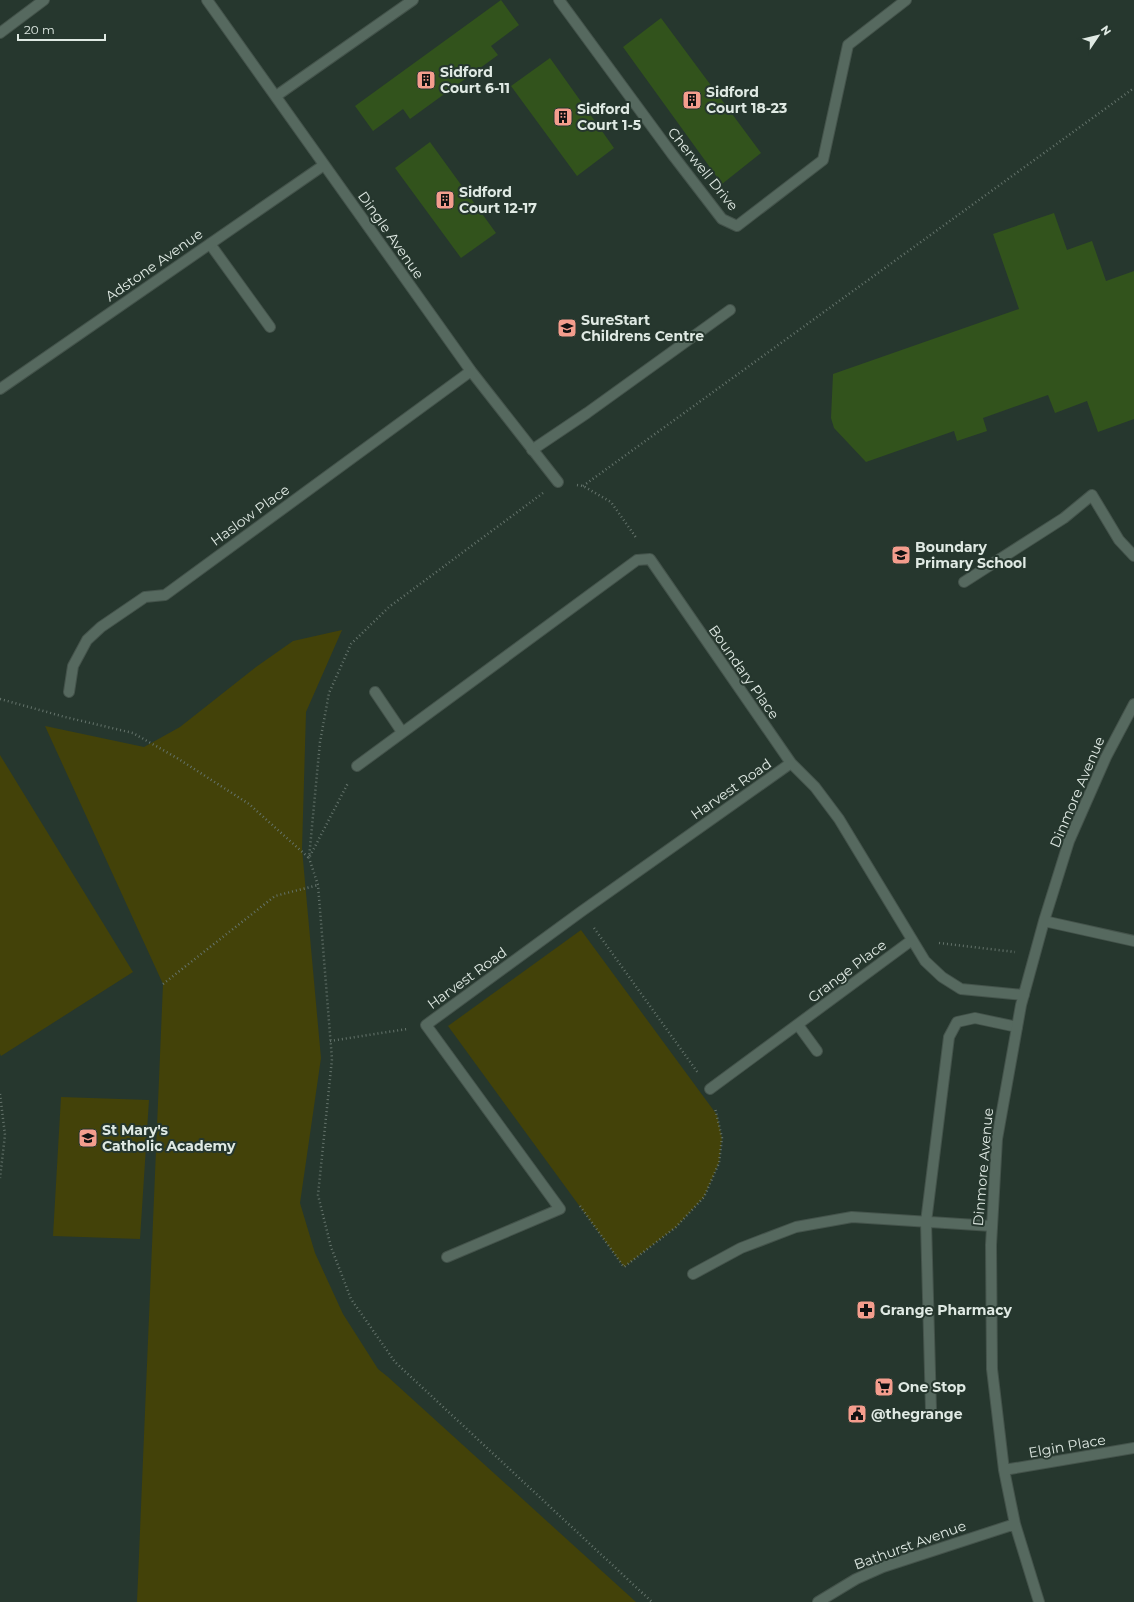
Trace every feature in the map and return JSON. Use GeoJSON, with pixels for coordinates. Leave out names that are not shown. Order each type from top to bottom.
{"type":"FeatureCollection","features":[{"type":"Feature","properties":{"kind":"street"},"geometry":{"type":"LineString","coordinates":[[0,33],[44,0]]}},
{"type":"Feature","properties":{"kind":"street","name":"Dingle Avenue"},"geometry":{"type":"LineString","coordinates":[[207,0],[471,371],[558,482]]}},
{"type":"Feature","properties":{"kind":"street"},"geometry":{"type":"LineString","coordinates":[[276,96],[413,0]]}},
{"type":"Feature","properties":{"kind":"street","name":"Cherwell Drive"},"geometry":{"type":"LineString","coordinates":[[559,0],[672,154],[722,219],[737,226],[823,160],[848,45],[906,0]]}},
{"type":"Feature","properties":{"kind":"street","name":"Adstone Avenue"},"geometry":{"type":"LineString","coordinates":[[0,389],[324,165]]}},
{"type":"Feature","properties":{"kind":"street"},"geometry":{"type":"LineString","coordinates":[[210,244],[270,327]]}},
{"type":"Feature","properties":{"kind":"street"},"geometry":{"type":"LineString","coordinates":[[532,450],[730,310]]}},
{"type":"Feature","properties":{"kind":"street","name":"Haslow Place"},"geometry":{"type":"LineString","coordinates":[[68,692],[72,666],[87,640],[101,627],[145,597],[165,595],[471,371]]}},
{"type":"Feature","properties":{"kind":"street"},"geometry":{"type":"LineString","coordinates":[[964,582],[1064,518],[1092,495],[1119,540],[1134,556]]}},
{"type":"Feature","properties":{"kind":"street"},"geometry":{"type":"LineString","coordinates":[[357,766],[637,560],[650,558]]}},
{"type":"Feature","properties":{"kind":"street","name":"Boundary Place"},"geometry":{"type":"LineString","coordinates":[[650,558],[791,764],[815,787],[838,819],[925,961],[942,977],[961,989],[1024,995]]}},
{"type":"Feature","properties":{"kind":"street"},"geometry":{"type":"LineString","coordinates":[[375,692],[402,732]]}},
{"type":"Feature","properties":{"kind":"street","name":"Dinmore Avenue"},"geometry":{"type":"LineString","coordinates":[[1039,1602],[1015,1524],[1004,1470],[992,1369],[992,1226],[997,1139],[1024,995],[1044,921],[1069,841],[1080,813],[1106,757],[1134,704]]}},
{"type":"Feature","properties":{"kind":"street","name":"Harvest Road"},"geometry":{"type":"LineString","coordinates":[[447,1257],[560,1208],[426,1026],[582,911],[791,764]]}},
{"type":"Feature","properties":{"kind":"street"},"geometry":{"type":"LineString","coordinates":[[1044,921],[1134,942]]}},
{"type":"Feature","properties":{"kind":"street","name":"Grange Place"},"geometry":{"type":"LineString","coordinates":[[710,1089],[912,940]]}},
{"type":"Feature","properties":{"kind":"street"},"geometry":{"type":"LineString","coordinates":[[931,1410],[926,1222],[949,1037],[957,1022],[975,1018],[1017,1028]]}},
{"type":"Feature","properties":{"kind":"street"},"geometry":{"type":"LineString","coordinates":[[798,1025],[817,1051]]}},
{"type":"Feature","properties":{"kind":"street"},"geometry":{"type":"LineString","coordinates":[[693,1274],[741,1248],[796,1227],[852,1217],[992,1226]]}},
{"type":"Feature","properties":{"kind":"street","name":"Elgin Place"},"geometry":{"type":"LineString","coordinates":[[1004,1470],[1134,1448]]}},
{"type":"Feature","properties":{"kind":"street","name":"Bathurst Avenue"},"geometry":{"type":"LineString","coordinates":[[818,1602],[856,1579],[883,1567],[1015,1524]]}},
{"type":"Feature","properties":{"kind":"path"},"geometry":{"type":"LineString","coordinates":[[583,486],[1134,88]]}},
{"type":"Feature","properties":{"kind":"path"},"geometry":{"type":"LineString","coordinates":[[650,558],[611,502],[583,486],[558,482],[389,607],[351,644],[329,693],[320,742],[309,858],[318,885],[332,1059],[318,1194],[330,1247],[351,1299],[395,1362],[652,1602]]}},
{"type":"Feature","properties":{"kind":"path"},"geometry":{"type":"LineString","coordinates":[[0,699],[64,717],[133,733],[177,758],[249,804],[309,858]]}},
{"type":"Feature","properties":{"kind":"path"},"geometry":{"type":"LineString","coordinates":[[309,858],[357,766]]}},
{"type":"Feature","properties":{"kind":"path"},"geometry":{"type":"LineString","coordinates":[[163,984],[275,896],[318,885]]}},
{"type":"Feature","properties":{"kind":"path"},"geometry":{"type":"LineString","coordinates":[[579,1205],[624,1267],[676,1227],[704,1197],[719,1163],[722,1138],[710,1089],[582,911]]}},
{"type":"Feature","properties":{"kind":"path"},"geometry":{"type":"LineString","coordinates":[[912,940],[1035,955]]}},
{"type":"Feature","properties":{"kind":"path"},"geometry":{"type":"LineString","coordinates":[[330,1042],[426,1026]]}},
{"type":"Feature","properties":{"kind":"path"},"geometry":{"type":"LineString","coordinates":[[0,1094],[5,1134],[0,1178]]}},
{"type":"Feature","properties":{"kind":"shaded area"},"geometry":{"type":"Polygon","coordinates":[[[342,630],[306,712],[302,849],[321,1058],[300,1203],[315,1253],[343,1314],[378,1369],[636,1602],[137,1602],[163,984],[45,726],[144,747],[180,727],[256,667],[293,641],[342,630]]]}},
{"type":"Feature","properties":{"kind":"shaded area"},"geometry":{"type":"Polygon","coordinates":[[[0,755],[133,972],[1,1056],[0,1054],[0,755]]]}},
{"type":"Feature","properties":{"kind":"shaded area"},"geometry":{"type":"Polygon","coordinates":[[[581,930],[717,1115],[722,1138],[719,1163],[704,1197],[676,1227],[624,1267],[448,1026],[581,930]]]}},
{"type":"Feature","properties":{"kind":"shaded area"},"geometry":{"type":"Polygon","coordinates":[[[61,1097],[149,1100],[140,1239],[53,1236],[61,1097]]]}},
{"type":"Feature","properties":{"kind":"building","name":"Sidford Court 6-11"},"geometry":{"type":"Polygon","coordinates":[[[501,0],[519,25],[491,46],[498,55],[410,119],[403,109],[373,131],[355,106],[501,0]]]}},
{"type":"Feature","properties":{"kind":"building","name":"Sidford Court 18-23"},"geometry":{"type":"Polygon","coordinates":[[[661,18],[761,153],[722,184],[623,47],[661,18]]]}},
{"type":"Feature","properties":{"kind":"building","name":"Sidford Court 1-5"},"geometry":{"type":"Polygon","coordinates":[[[550,58],[614,148],[577,176],[511,86],[550,58]]]}},
{"type":"Feature","properties":{"kind":"building","name":"Sidford Court 12-17"},"geometry":{"type":"Polygon","coordinates":[[[430,142],[496,233],[461,258],[395,168],[430,142]]]}},
{"type":"Feature","properties":{"kind":"building"},"geometry":{"type":"Polygon","coordinates":[[[1054,213],[1067,250],[1092,241],[1106,281],[1134,271],[1134,419],[1098,432],[1087,401],[1055,413],[1048,395],[983,418],[987,431],[957,441],[954,431],[866,462],[834,428],[831,418],[833,374],[1019,309],[993,234],[1054,213]]]}},
{"type":"Feature","properties":{"kind":"place","name":"Sidford Court 6-11"},"geometry":{"type":"Point","coordinates":[426,80]}},
{"type":"Feature","properties":{"kind":"place","name":"Sidford Court 18-23"},"geometry":{"type":"Point","coordinates":[692,100]}},
{"type":"Feature","properties":{"kind":"place","name":"Sidford Court 1-5"},"geometry":{"type":"Point","coordinates":[563,117]}},
{"type":"Feature","properties":{"kind":"place","name":"Sidford Court 12-17"},"geometry":{"type":"Point","coordinates":[445,200]}},
{"type":"Feature","properties":{"kind":"place","name":"SureStart Childrens Centre"},"geometry":{"type":"Point","coordinates":[567,328]}},
{"type":"Feature","properties":{"kind":"place","name":"Boundary Primary School"},"geometry":{"type":"Point","coordinates":[901,555]}},
{"type":"Feature","properties":{"kind":"place","name":"St Mary's Catholic Academy"},"geometry":{"type":"Point","coordinates":[88,1138]}},
{"type":"Feature","properties":{"kind":"place","name":"Grange Pharmacy"},"geometry":{"type":"Point","coordinates":[866,1310]}},
{"type":"Feature","properties":{"kind":"place","name":"One Stop"},"geometry":{"type":"Point","coordinates":[884,1387]}},
{"type":"Feature","properties":{"kind":"place","name":"@thegrange"},"geometry":{"type":"Point","coordinates":[857,1414]}}]}
